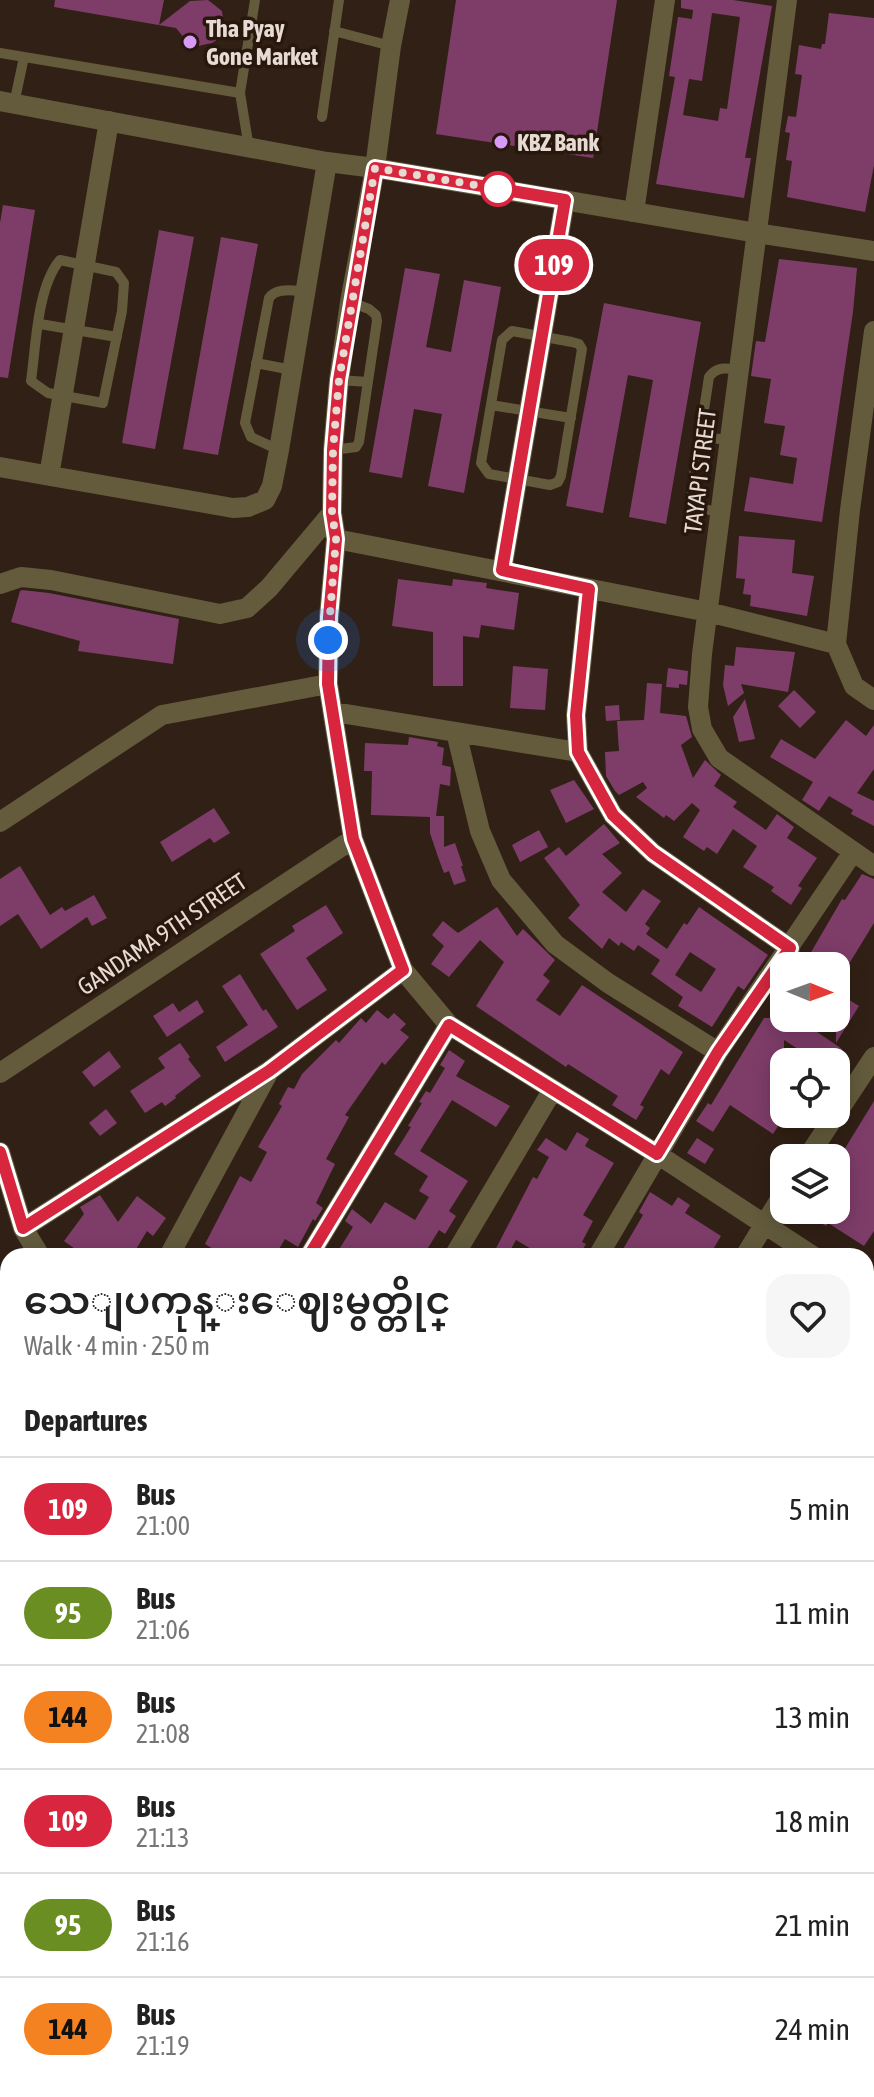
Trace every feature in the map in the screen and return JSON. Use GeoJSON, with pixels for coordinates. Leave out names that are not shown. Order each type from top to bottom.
{"type":"FeatureCollection","features":[{"type":"Feature","properties":{"kind":"street"},"geometry":{"type":"LineString","coordinates":[[400,0],[375,168],[350,302],[333,450],[332,513],[336,539],[329,617],[328,684],[353,839],[403,970],[449,1025],[801,1248]]}},
{"type":"Feature","properties":{"kind":"street"},"geometry":{"type":"LineString","coordinates":[[634,212],[665,0]]}},
{"type":"Feature","properties":{"kind":"street","name":"TAYAPI STREET"},"geometry":{"type":"LineString","coordinates":[[787,0],[698,707],[702,729],[719,758],[874,866]]}},
{"type":"Feature","properties":{"kind":"street"},"geometry":{"type":"LineString","coordinates":[[7,102],[327,162],[874,251]]}},
{"type":"Feature","properties":{"kind":"street"},"geometry":{"type":"LineString","coordinates":[[49,476],[109,121]]}},
{"type":"Feature","properties":{"kind":"street"},"geometry":{"type":"LineString","coordinates":[[0,467],[233,508],[248,507],[265,500],[272,486],[279,450],[327,162]]}},
{"type":"Feature","properties":{"kind":"street"},"geometry":{"type":"LineString","coordinates":[[502,570],[565,200]]}},
{"type":"Feature","properties":{"kind":"street"},"geometry":{"type":"LineString","coordinates":[[874,331],[871,376],[836,644],[854,686],[874,700]]}},
{"type":"Feature","properties":{"kind":"street"},"geometry":{"type":"LineString","coordinates":[[0,584],[21,577],[51,580],[220,614],[247,608],[269,588],[332,513]]}},
{"type":"Feature","properties":{"kind":"street"},"geometry":{"type":"LineString","coordinates":[[336,539],[708,612],[836,644]]}},
{"type":"Feature","properties":{"kind":"street"},"geometry":{"type":"LineString","coordinates":[[589,589],[576,715],[578,752],[613,815],[653,853],[790,948]]}},
{"type":"Feature","properties":{"kind":"street"},"geometry":{"type":"LineString","coordinates":[[0,822],[162,715],[328,684]]}},
{"type":"Feature","properties":{"kind":"street"},"geometry":{"type":"LineString","coordinates":[[334,712],[578,752]]}},
{"type":"Feature","properties":{"kind":"street"},"geometry":{"type":"LineString","coordinates":[[456,732],[480,831],[501,880],[555,944],[608,983],[718,1052]]}},
{"type":"Feature","properties":{"kind":"street","name":"GANDAMA 9TH STREET"},"geometry":{"type":"LineString","coordinates":[[0,1073],[353,839]]}},
{"type":"Feature","properties":{"kind":"street"},"geometry":{"type":"LineString","coordinates":[[603,1248],[718,1052],[853,852]]}},
{"type":"Feature","properties":{"kind":"street"},"geometry":{"type":"LineString","coordinates":[[23,1228],[269,1071],[403,970]]}},
{"type":"Feature","properties":{"kind":"street"},"geometry":{"type":"LineString","coordinates":[[314,1248],[449,1025]]}},
{"type":"Feature","properties":{"kind":"street"},"geometry":{"type":"LineString","coordinates":[[816,1144],[874,1057]]}},
{"type":"Feature","properties":{"kind":"street"},"geometry":{"type":"LineString","coordinates":[[173,1248],[269,1071]]}},
{"type":"Feature","properties":{"kind":"street"},"geometry":{"type":"LineString","coordinates":[[459,1248],[552,1091]]}},
{"type":"Feature","properties":{"kind":"street"},"geometry":{"type":"LineString","coordinates":[[0,1152],[23,1228],[35,1248]]}},
{"type":"Feature","properties":{"kind":"street"},"geometry":{"type":"LineString","coordinates":[[750,1248],[770,1215]]}},
{"type":"Feature","properties":{"kind":"lane"},"geometry":{"type":"LineString","coordinates":[[249,148],[240,93],[255,0]]}},
{"type":"Feature","properties":{"kind":"lane"},"geometry":{"type":"LineString","coordinates":[[322,117],[339,0]]}},
{"type":"Feature","properties":{"kind":"lane"},"geometry":{"type":"LineString","coordinates":[[334,31],[391,46]]}},
{"type":"Feature","properties":{"kind":"lane"},"geometry":{"type":"LineString","coordinates":[[0,53],[240,93]]}},
{"type":"Feature","properties":{"kind":"lane"},"geometry":{"type":"LineString","coordinates":[[7,102],[24,57]]}},
{"type":"Feature","properties":{"kind":"lane"},"geometry":{"type":"LineString","coordinates":[[60,260],[116,272],[124,283],[117,337],[103,403],[48,393],[31,381],[40,324],[50,271],[60,260]]}},
{"type":"Feature","properties":{"kind":"lane"},"geometry":{"type":"LineString","coordinates":[[279,450],[248,434],[245,423],[269,298],[279,290],[305,291]]}},
{"type":"Feature","properties":{"kind":"lane"},"geometry":{"type":"LineString","coordinates":[[333,450],[356,447],[359,442],[376,315],[350,302]]}},
{"type":"Feature","properties":{"kind":"lane"},"geometry":{"type":"LineString","coordinates":[[40,324],[117,337]]}},
{"type":"Feature","properties":{"kind":"lane"},"geometry":{"type":"LineString","coordinates":[[512,331],[579,344],[582,349],[558,482],[550,485],[489,474],[481,463],[491,405],[502,340],[512,331]]}},
{"type":"Feature","properties":{"kind":"lane"},"geometry":{"type":"LineString","coordinates":[[256,363],[292,370]]}},
{"type":"Feature","properties":{"kind":"lane"},"geometry":{"type":"LineString","coordinates":[[721,513],[697,507],[692,500],[709,377],[721,368],[739,370]]}},
{"type":"Feature","properties":{"kind":"lane"},"geometry":{"type":"LineString","coordinates":[[339,380],[368,382]]}},
{"type":"Feature","properties":{"kind":"lane"},"geometry":{"type":"LineString","coordinates":[[491,405],[571,418]]}},
{"type":"Feature","properties":{"kind":"lane"},"geometry":{"type":"LineString","coordinates":[[700,437],[730,440]]}},
{"type":"Feature","properties":{"kind":"building"},"geometry":{"type":"Polygon","coordinates":[[[55,0],[164,0],[159,25],[190,1],[208,0],[222,11],[224,25],[218,39],[198,46],[185,39],[176,28],[54,7],[55,0]]]}},
{"type":"Feature","properties":{"kind":"building"},"geometry":{"type":"Polygon","coordinates":[[[456,0],[617,0],[593,158],[436,134],[456,0]]]}},
{"type":"Feature","properties":{"kind":"building"},"geometry":{"type":"Polygon","coordinates":[[[681,0],[733,0],[772,6],[745,158],[751,158],[744,198],[656,184],[675,77],[669,76],[678,17],[692,19],[693,10],[681,8],[681,0]],[[712,13],[702,81],[689,79],[683,115],[718,121],[720,108],[727,109],[740,17],[712,13]]]}},
{"type":"Feature","properties":{"kind":"building"},"geometry":{"type":"Polygon","coordinates":[[[829,13],[874,18],[874,165],[865,212],[787,197],[792,161],[786,160],[790,133],[785,132],[788,116],[796,117],[802,75],[795,74],[799,45],[821,49],[825,44],[829,13]]]}},
{"type":"Feature","properties":{"kind":"building"},"geometry":{"type":"Polygon","coordinates":[[[3,205],[35,210],[8,378],[0,377],[0,223],[3,205]]]}},
{"type":"Feature","properties":{"kind":"building"},"geometry":{"type":"Polygon","coordinates":[[[159,230],[194,237],[155,449],[122,443],[159,230]]]}},
{"type":"Feature","properties":{"kind":"building"},"geometry":{"type":"Polygon","coordinates":[[[221,237],[258,244],[218,455],[183,449],[221,237]]]}},
{"type":"Feature","properties":{"kind":"building"},"geometry":{"type":"Polygon","coordinates":[[[779,259],[857,268],[822,522],[744,511],[750,477],[793,484],[797,458],[780,455],[785,426],[764,423],[771,379],[751,376],[756,341],[765,342],[779,259]]]}},
{"type":"Feature","properties":{"kind":"building"},"geometry":{"type":"Polygon","coordinates":[[[405,268],[440,274],[426,347],[451,352],[464,280],[501,287],[464,493],[428,486],[442,414],[414,409],[402,478],[369,472],[405,268]]]}},
{"type":"Feature","properties":{"kind":"building"},"geometry":{"type":"Polygon","coordinates":[[[604,303],[701,322],[666,524],[629,517],[653,380],[628,375],[603,513],[566,506],[604,303]]]}},
{"type":"Feature","properties":{"kind":"building"},"geometry":{"type":"Polygon","coordinates":[[[739,536],[795,540],[792,573],[814,576],[807,616],[750,606],[751,595],[743,594],[745,579],[736,578],[739,536]]]}},
{"type":"Feature","properties":{"kind":"building"},"geometry":{"type":"Polygon","coordinates":[[[398,579],[452,586],[453,579],[487,583],[486,588],[519,593],[514,630],[481,625],[479,638],[463,636],[463,686],[433,686],[433,632],[392,626],[398,579]]]}},
{"type":"Feature","properties":{"kind":"building"},"geometry":{"type":"Polygon","coordinates":[[[22,590],[179,619],[173,664],[78,651],[80,641],[11,622],[22,590]]]}},
{"type":"Feature","properties":{"kind":"building"},"geometry":{"type":"Polygon","coordinates":[[[736,647],[795,652],[788,692],[741,684],[744,693],[728,706],[723,685],[725,665],[734,666],[736,647]]]}},
{"type":"Feature","properties":{"kind":"building"},"geometry":{"type":"Polygon","coordinates":[[[513,666],[548,669],[545,710],[510,708],[513,666]]]}},
{"type":"Feature","properties":{"kind":"building"},"geometry":{"type":"Polygon","coordinates":[[[668,668],[688,671],[687,685],[666,687],[668,668]]]}},
{"type":"Feature","properties":{"kind":"building"},"geometry":{"type":"Polygon","coordinates":[[[647,683],[662,684],[660,713],[686,716],[692,737],[681,745],[693,778],[705,760],[721,775],[714,786],[737,802],[733,807],[766,830],[777,814],[794,827],[787,838],[817,858],[798,886],[802,888],[791,905],[771,891],[774,887],[743,867],[757,846],[733,829],[717,854],[707,847],[704,851],[683,837],[700,810],[692,803],[674,821],[666,815],[664,818],[636,797],[647,788],[643,782],[619,795],[615,791],[606,776],[605,752],[619,751],[617,721],[644,720],[647,683]]]}},
{"type":"Feature","properties":{"kind":"building"},"geometry":{"type":"Polygon","coordinates":[[[794,690],[816,712],[800,728],[778,706],[794,690]]]}},
{"type":"Feature","properties":{"kind":"building"},"geometry":{"type":"Polygon","coordinates":[[[745,699],[755,739],[739,742],[733,717],[745,699]]]}},
{"type":"Feature","properties":{"kind":"building"},"geometry":{"type":"Polygon","coordinates":[[[619,705],[620,720],[606,721],[605,706],[619,705]]]}},
{"type":"Feature","properties":{"kind":"building"},"geometry":{"type":"Polygon","coordinates":[[[846,720],[866,736],[874,725],[874,769],[857,793],[874,801],[874,826],[851,814],[853,810],[829,796],[819,811],[802,800],[813,782],[770,757],[781,739],[815,759],[846,720]]]}},
{"type":"Feature","properties":{"kind":"building"},"geometry":{"type":"Polygon","coordinates":[[[409,737],[438,742],[437,746],[444,748],[442,765],[451,767],[450,786],[440,784],[436,816],[444,816],[444,847],[455,843],[466,881],[454,885],[449,871],[444,873],[430,833],[430,817],[371,815],[372,771],[364,771],[365,743],[408,745],[409,737]]]}},
{"type":"Feature","properties":{"kind":"building"},"geometry":{"type":"Polygon","coordinates":[[[574,780],[594,809],[566,823],[550,790],[574,780]]]}},
{"type":"Feature","properties":{"kind":"building"},"geometry":{"type":"Polygon","coordinates":[[[214,808],[230,833],[214,843],[210,838],[172,862],[160,842],[214,808]]]}},
{"type":"Feature","properties":{"kind":"building"},"geometry":{"type":"Polygon","coordinates":[[[604,824],[620,843],[602,854],[622,873],[602,892],[626,912],[643,889],[661,901],[645,924],[650,928],[646,934],[667,949],[699,907],[768,955],[744,990],[738,986],[712,1027],[678,1006],[683,997],[651,974],[660,960],[638,945],[634,951],[621,942],[619,946],[609,938],[602,949],[568,918],[580,905],[544,858],[559,847],[566,856],[604,824]],[[690,952],[675,975],[701,992],[716,969],[690,952]]]}},
{"type":"Feature","properties":{"kind":"building"},"geometry":{"type":"Polygon","coordinates":[[[539,830],[548,847],[520,862],[512,845],[539,830]]]}},
{"type":"Feature","properties":{"kind":"building"},"geometry":{"type":"Polygon","coordinates":[[[20,866],[50,915],[62,907],[65,911],[94,895],[107,918],[92,926],[87,917],[41,949],[18,914],[0,926],[0,879],[20,866]]]}},
{"type":"Feature","properties":{"kind":"building"},"geometry":{"type":"Polygon","coordinates":[[[862,874],[874,879],[874,923],[850,962],[850,952],[811,952],[842,899],[845,900],[862,874]]]}},
{"type":"Feature","properties":{"kind":"building"},"geometry":{"type":"Polygon","coordinates":[[[326,905],[343,933],[306,958],[327,990],[297,1010],[260,954],[295,931],[292,926],[326,905]]]}},
{"type":"Feature","properties":{"kind":"building"},"geometry":{"type":"Polygon","coordinates":[[[497,907],[517,936],[523,929],[555,960],[543,975],[550,981],[536,1000],[560,1016],[582,985],[683,1052],[669,1075],[661,1069],[640,1105],[644,1107],[636,1120],[612,1105],[618,1096],[568,1064],[566,1067],[476,1006],[504,962],[480,940],[449,977],[431,964],[444,946],[432,935],[443,921],[458,933],[497,907]]]}},
{"type":"Feature","properties":{"kind":"building"},"geometry":{"type":"Polygon","coordinates":[[[240,974],[263,1011],[266,1009],[278,1027],[225,1062],[216,1047],[248,1025],[222,986],[240,974]]]}},
{"type":"Feature","properties":{"kind":"building"},"geometry":{"type":"Polygon","coordinates":[[[197,1000],[204,1012],[167,1037],[153,1016],[173,1003],[179,1012],[197,1000]]]}},
{"type":"Feature","properties":{"kind":"building"},"geometry":{"type":"Polygon","coordinates":[[[850,1000],[859,1006],[850,1020],[850,1000]]]}},
{"type":"Feature","properties":{"kind":"building"},"geometry":{"type":"Polygon","coordinates":[[[377,1010],[388,1019],[394,1013],[406,1024],[400,1030],[409,1037],[385,1065],[382,1062],[345,1115],[349,1117],[326,1159],[335,1164],[316,1203],[323,1208],[315,1221],[313,1219],[298,1247],[285,1239],[280,1248],[211,1248],[205,1244],[240,1176],[251,1182],[267,1152],[258,1147],[282,1106],[279,1104],[288,1087],[294,1089],[302,1074],[336,1040],[339,1043],[361,1018],[366,1023],[377,1010]]]}},
{"type":"Feature","properties":{"kind":"building"},"geometry":{"type":"Polygon","coordinates":[[[764,1018],[770,1018],[770,1032],[817,1032],[841,1048],[796,1048],[784,1040],[784,1048],[770,1048],[770,1128],[777,1128],[773,1134],[730,1105],[713,1132],[696,1121],[708,1103],[711,1105],[764,1018]]]}},
{"type":"Feature","properties":{"kind":"building"},"geometry":{"type":"Polygon","coordinates":[[[180,1043],[201,1076],[165,1106],[162,1102],[145,1113],[130,1091],[165,1068],[158,1058],[180,1043]]]}},
{"type":"Feature","properties":{"kind":"building"},"geometry":{"type":"Polygon","coordinates":[[[449,1050],[465,1061],[456,1076],[510,1106],[496,1127],[452,1100],[420,1151],[468,1181],[449,1211],[456,1216],[445,1234],[439,1230],[428,1248],[340,1248],[353,1227],[345,1221],[352,1209],[371,1224],[385,1202],[415,1220],[429,1197],[419,1191],[428,1176],[394,1154],[411,1127],[408,1126],[422,1103],[419,1102],[426,1091],[430,1093],[445,1068],[440,1065],[449,1050]]]}},
{"type":"Feature","properties":{"kind":"building"},"geometry":{"type":"Polygon","coordinates":[[[109,1051],[121,1067],[94,1087],[82,1072],[109,1051]]]}},
{"type":"Feature","properties":{"kind":"building"},"geometry":{"type":"Polygon","coordinates":[[[874,1101],[874,1231],[864,1246],[830,1224],[850,1224],[848,1144],[874,1101]]]}},
{"type":"Feature","properties":{"kind":"building"},"geometry":{"type":"Polygon","coordinates":[[[106,1109],[117,1123],[100,1136],[89,1123],[106,1109]]]}},
{"type":"Feature","properties":{"kind":"building"},"geometry":{"type":"Polygon","coordinates":[[[577,1132],[589,1139],[585,1146],[614,1163],[583,1215],[593,1221],[582,1242],[586,1244],[584,1248],[530,1248],[516,1240],[512,1248],[496,1248],[533,1177],[537,1179],[549,1157],[537,1150],[546,1138],[566,1151],[577,1132]]]}},
{"type":"Feature","properties":{"kind":"building"},"geometry":{"type":"Polygon","coordinates":[[[697,1138],[714,1149],[705,1164],[687,1153],[697,1138]]]}},
{"type":"Feature","properties":{"kind":"building"},"geometry":{"type":"Polygon","coordinates":[[[650,1192],[672,1206],[678,1197],[690,1205],[685,1213],[721,1236],[714,1248],[624,1248],[643,1215],[639,1212],[650,1192]]]}},
{"type":"Feature","properties":{"kind":"building"},"geometry":{"type":"Polygon","coordinates":[[[100,1195],[118,1222],[137,1196],[166,1218],[153,1236],[147,1231],[137,1248],[74,1248],[64,1241],[84,1214],[80,1207],[100,1195]]]}},
{"type":"Feature","properties":{"kind":"bus line","name":"109"},"geometry":{"type":"LineString","coordinates":[[0,1152],[23,1228],[269,1071],[403,970],[353,839],[328,684],[329,617],[336,539],[332,513],[333,450],[339,380],[375,168],[565,200],[502,570],[589,589],[576,715],[578,752],[613,815],[653,853],[790,948],[718,1052],[657,1154],[449,1025],[314,1248]]}},
{"type":"Feature","properties":{"kind":"place","name":"Tha Pyay Gone Market"},"geometry":{"type":"Point","coordinates":[190,42]}},
{"type":"Feature","properties":{"kind":"place","name":"KBZ Bank"},"geometry":{"type":"Point","coordinates":[501,142]}},
{"type":"Feature","properties":{"kind":"route"},"geometry":{"type":"LineString","coordinates":[[328,640],[336,539],[332,513],[333,450],[339,380],[375,168],[511,191],[498,189]]}}]}
